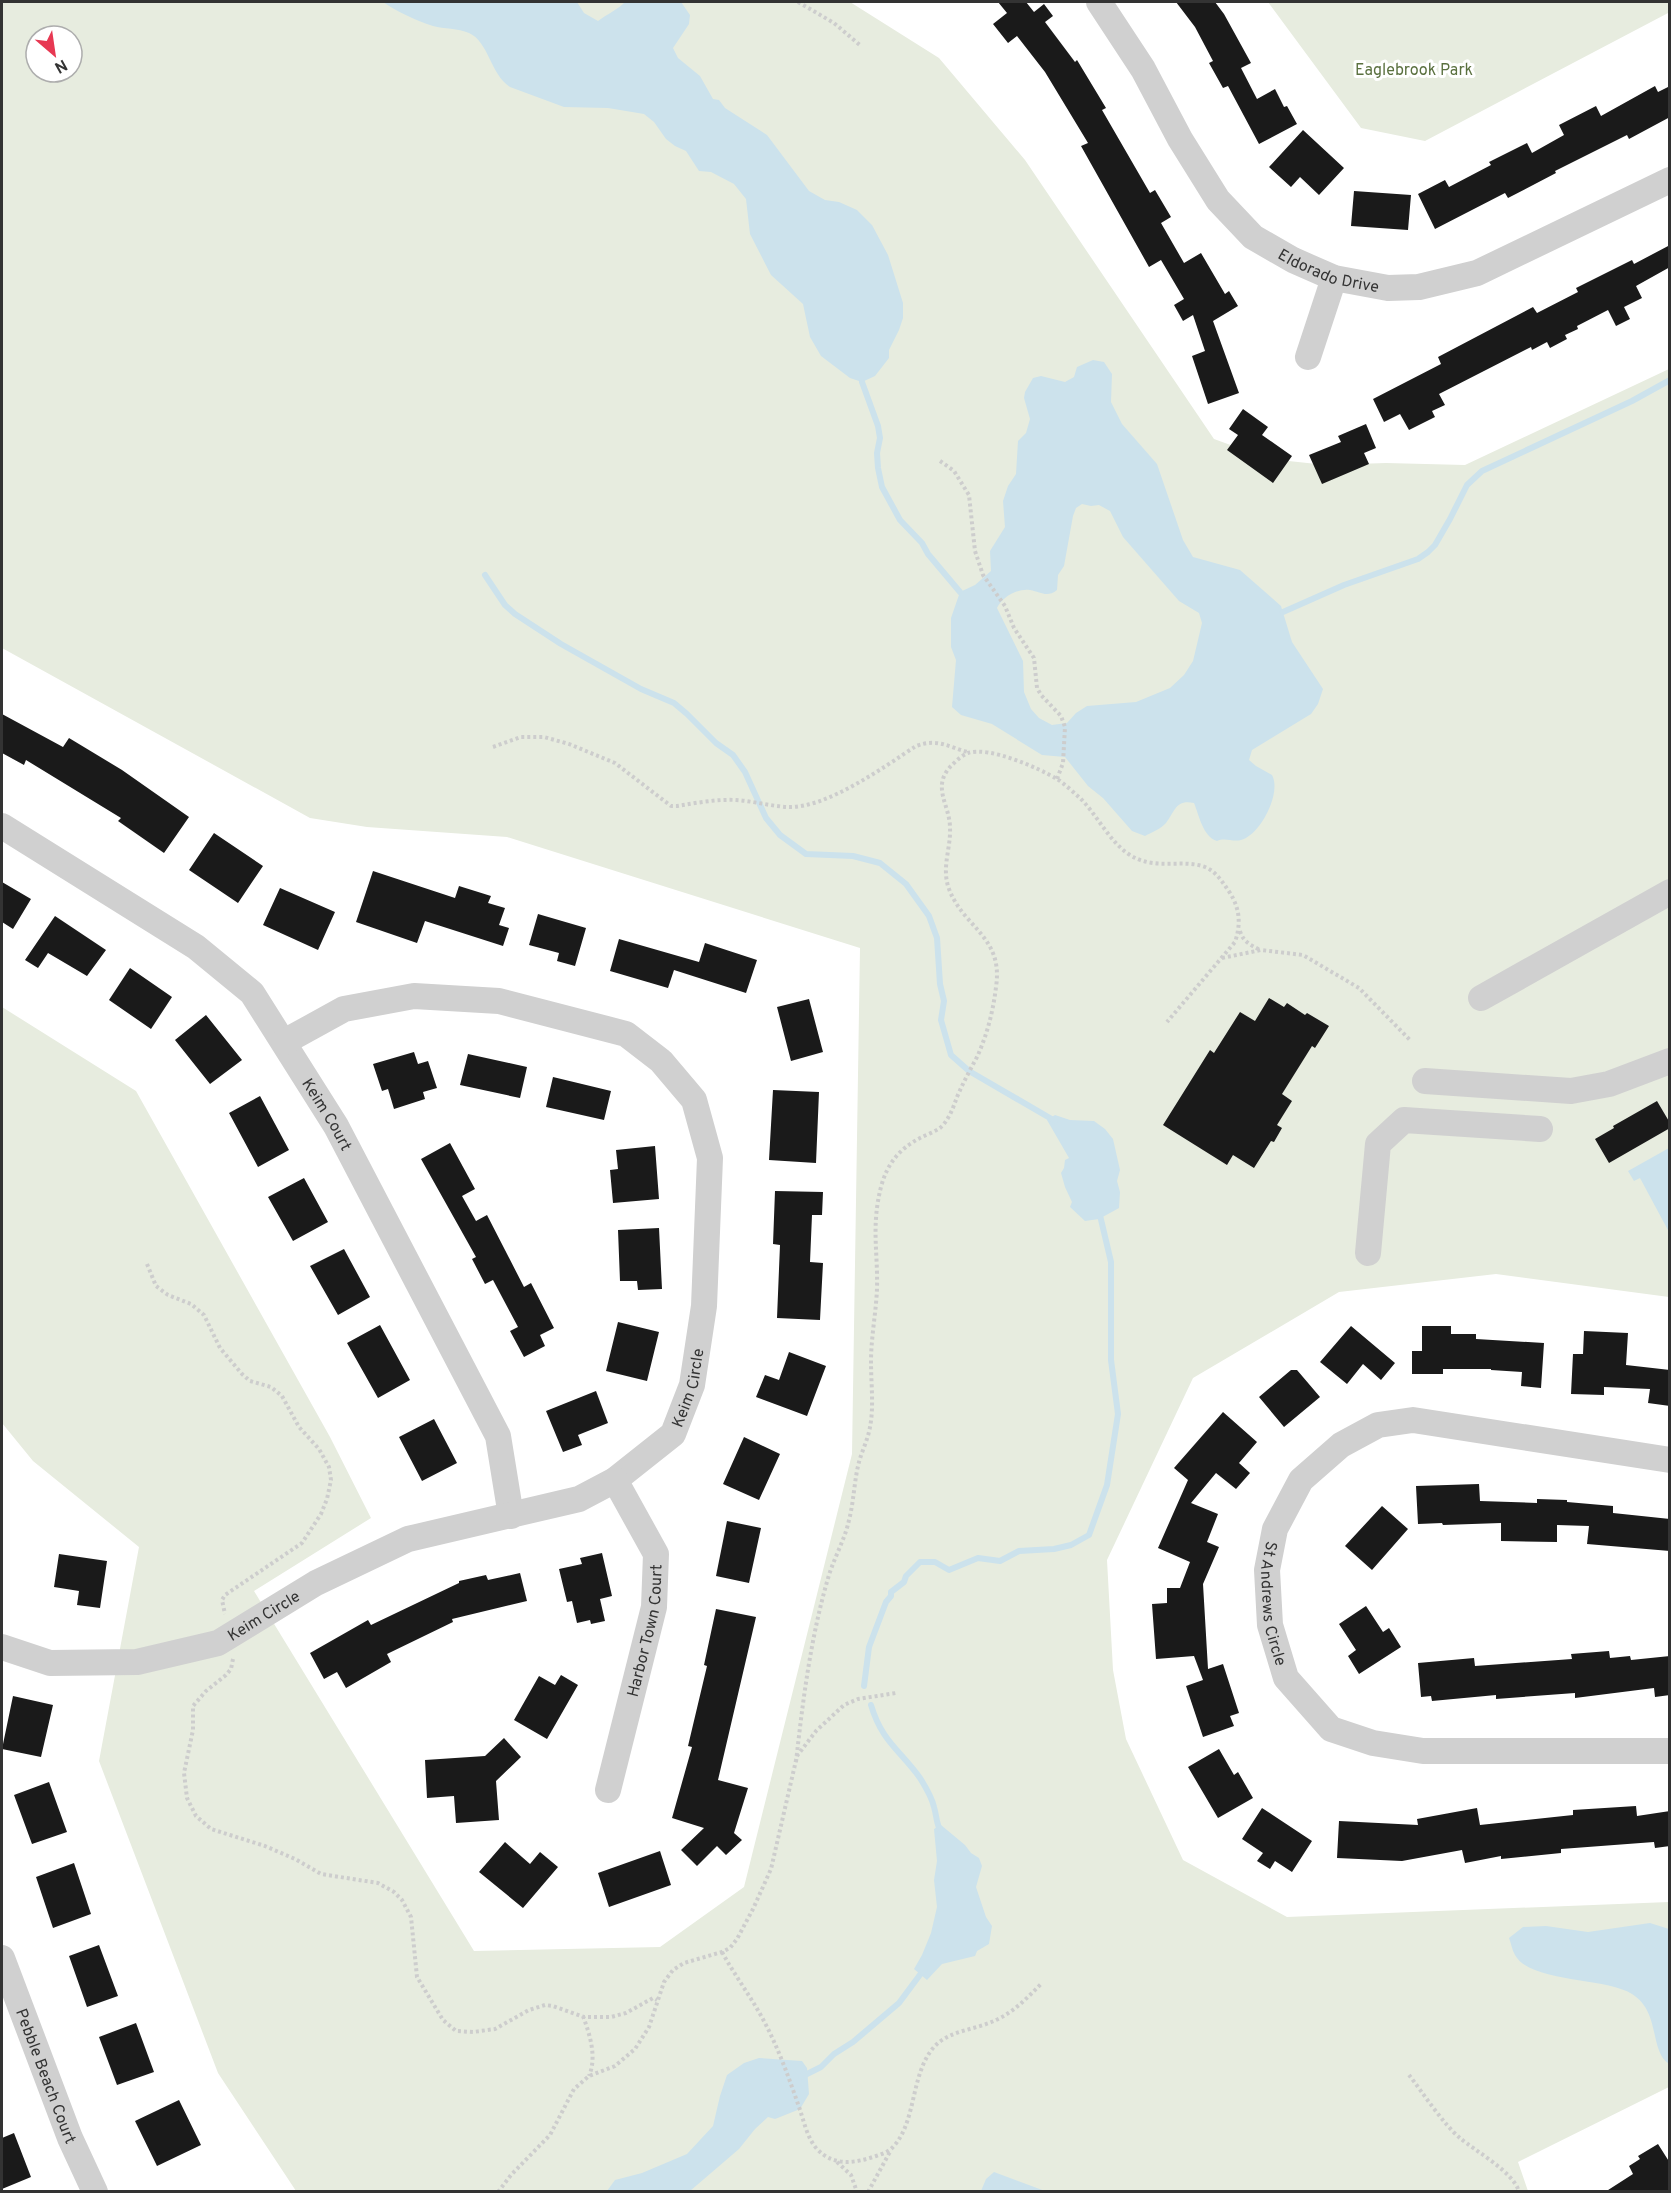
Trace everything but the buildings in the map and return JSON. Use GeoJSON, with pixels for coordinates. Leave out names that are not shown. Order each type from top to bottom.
{"type":"FeatureCollection","features":[{"type":"Feature","properties":{"kind":"street","name":"Eldorado Drive"},"geometry":{"type":"LineString","coordinates":[[1098,2],[1143,69],[1180,139],[1218,200],[1253,237],[1293,260],[1334,278],[1388,288],[1419,287],[1477,273],[1670,180]]}},
{"type":"Feature","properties":{"kind":"street"},"geometry":{"type":"LineString","coordinates":[[1308,357],[1334,278]]}},
{"type":"Feature","properties":{"kind":"street","name":"Keim Court"},"geometry":{"type":"LineString","coordinates":[[2,826],[196,947],[252,993],[336,1126],[498,1436],[511,1516]]}},
{"type":"Feature","properties":{"kind":"street"},"geometry":{"type":"LineString","coordinates":[[1481,998],[1670,892]]}},
{"type":"Feature","properties":{"kind":"street","name":"Keim Circle"},"geometry":{"type":"LineString","coordinates":[[2,1647],[50,1663],[137,1662],[218,1643],[316,1583],[408,1539],[579,1499],[615,1480],[674,1434],[692,1385],[704,1306],[710,1158],[694,1100],[662,1061],[626,1034],[499,1001],[414,996],[344,1010],[284,1042]]}},
{"type":"Feature","properties":{"kind":"street"},"geometry":{"type":"LineString","coordinates":[[1425,1081],[1571,1091],[1609,1084],[1670,1061]]}},
{"type":"Feature","properties":{"kind":"street"},"geometry":{"type":"LineString","coordinates":[[1368,1252],[1378,1143],[1404,1120],[1540,1129]]}},
{"type":"Feature","properties":{"kind":"street","name":"St Andrews Circle"},"geometry":{"type":"LineString","coordinates":[[1670,1460],[1413,1420],[1377,1425],[1341,1445],[1301,1480],[1275,1529],[1267,1570],[1270,1625],[1286,1678],[1331,1729],[1373,1743],[1424,1751],[1670,1751]]}},
{"type":"Feature","properties":{"kind":"street","name":"Harbor Town Court"},"geometry":{"type":"LineString","coordinates":[[608,1790],[654,1607],[656,1554],[615,1480]]}},
{"type":"Feature","properties":{"kind":"street","name":"Pebble Beach Court"},"geometry":{"type":"LineString","coordinates":[[2,1958],[70,2138],[95,2192]]}},
{"type":"Feature","properties":{"kind":"path"},"geometry":{"type":"LineString","coordinates":[[798,2],[834,23],[861,46]]}},
{"type":"Feature","properties":{"kind":"path"},"geometry":{"type":"LineString","coordinates":[[940,460],[954,471],[969,495],[975,551],[984,574],[1005,606],[1014,628],[1034,658],[1037,688],[1063,721],[1063,763],[1057,779]]}},
{"type":"Feature","properties":{"kind":"path"},"geometry":{"type":"LineString","coordinates":[[493,747],[521,737],[544,737],[569,744],[615,763],[671,806],[715,800],[737,800],[789,807],[813,802],[861,783],[916,746],[925,743],[944,743],[969,752],[993,752],[1057,779],[1079,798],[1100,821],[1113,841],[1131,856],[1157,865],[1206,867],[1220,878],[1235,901],[1242,938],[1261,950]]}},
{"type":"Feature","properties":{"kind":"path"},"geometry":{"type":"LineString","coordinates":[[796,1762],[804,1692],[820,1615],[829,1575],[849,1522],[859,1463],[871,1425],[871,1340],[877,1289],[874,1226],[881,1186],[888,1167],[897,1154],[910,1143],[940,1128],[952,1111],[992,1017],[998,980],[996,963],[986,938],[956,903],[947,884],[945,861],[951,827],[941,791],[941,781],[953,763],[969,752]]}},
{"type":"Feature","properties":{"kind":"path"},"geometry":{"type":"LineString","coordinates":[[1167,1022],[1235,942],[1240,929]]}},
{"type":"Feature","properties":{"kind":"path"},"geometry":{"type":"LineString","coordinates":[[1222,958],[1261,950],[1303,955],[1359,988],[1410,1040]]}},
{"type":"Feature","properties":{"kind":"path"},"geometry":{"type":"LineString","coordinates":[[147,1264],[156,1286],[168,1295],[191,1304],[204,1315],[220,1348],[242,1374],[250,1381],[271,1388],[282,1396],[299,1427],[319,1449],[329,1467],[331,1480],[321,1514],[302,1543],[225,1595],[222,1600],[233,1657],[231,1669],[193,1706],[193,1730],[184,1773],[187,1798],[196,1816],[211,1829],[265,1846],[296,1859],[321,1874],[378,1883],[394,1892],[402,1900],[411,1917],[417,1977],[443,2020],[456,2031],[474,2032],[495,2029],[529,2010],[545,2005],[584,2017],[611,2017],[626,2013],[653,1998],[657,2000]]}},
{"type":"Feature","properties":{"kind":"path"},"geometry":{"type":"LineString","coordinates":[[498,2192],[511,2175],[550,2135],[574,2089],[589,2076],[615,2066],[636,2049],[649,2027],[664,1982],[673,1970],[684,1963],[722,1952],[737,1939],[771,1869],[797,1756],[816,1731],[844,1705],[858,1699],[896,1693]]}},
{"type":"Feature","properties":{"kind":"path"},"geometry":{"type":"LineString","coordinates":[[722,1952],[764,2020],[781,2056],[815,2147],[823,2154],[845,2163],[862,2161],[893,2147]]}},
{"type":"Feature","properties":{"kind":"path"},"geometry":{"type":"LineString","coordinates":[[868,2192],[903,2132],[923,2064],[934,2046],[950,2036],[993,2022],[1004,2016],[1042,1983]]}},
{"type":"Feature","properties":{"kind":"path"},"geometry":{"type":"LineString","coordinates":[[584,2017],[592,2046],[592,2068],[589,2076]]}},
{"type":"Feature","properties":{"kind":"path"},"geometry":{"type":"LineString","coordinates":[[1409,2075],[1457,2136],[1506,2173],[1518,2187],[1519,2192]]}},
{"type":"Feature","properties":{"kind":"path"},"geometry":{"type":"LineString","coordinates":[[837,2161],[851,2175],[856,2192]]}},
{"type":"Feature","properties":{"kind":"green space"},"geometry":{"type":"Polygon","coordinates":[[[2,2],[850,2],[939,58],[1025,160],[1214,439],[1269,459],[1326,465],[1386,463],[1465,465],[1669,369],[1669,1297],[1496,1274],[1339,1292],[1193,1378],[1107,1560],[1113,1670],[1126,1739],[1183,1860],[1287,1917],[1669,1902],[1669,2087],[1518,2162],[1528,2191],[296,2191],[218,2073],[99,1761],[139,1547],[33,1461],[2,1423],[2,1007],[136,1091],[330,1437],[371,1518],[254,1591],[474,1951],[660,1947],[744,1887],[852,1454],[860,948],[507,837],[367,827],[310,818],[2,648],[2,2]]]}},
{"type":"Feature","properties":{"kind":"green space","name":"Eaglebrook Park"},"geometry":{"type":"Polygon","coordinates":[[[1268,2],[1669,2],[1670,12],[1425,141],[1361,128],[1268,2]]]}},
{"type":"Feature","properties":{"kind":"water"},"geometry":{"type":"Polygon","coordinates":[[[383,2],[577,2],[584,13],[598,21],[625,2],[681,2],[690,15],[689,24],[673,48],[678,58],[700,76],[713,99],[719,100],[725,108],[767,135],[809,191],[825,200],[839,202],[857,210],[872,225],[888,255],[903,303],[903,318],[889,350],[889,358],[875,376],[862,382],[850,378],[821,356],[810,337],[803,304],[771,275],[750,234],[746,199],[734,184],[711,172],[699,171],[686,151],[666,139],[654,122],[644,114],[608,108],[564,107],[510,87],[498,74],[476,37],[465,31],[426,24],[383,2]]]}},
{"type":"Feature","properties":{"kind":"water"},"geometry":{"type":"Polygon","coordinates":[[[1093,360],[1104,362],[1112,374],[1111,402],[1122,424],[1157,464],[1183,540],[1193,557],[1240,570],[1281,606],[1292,642],[1323,689],[1318,704],[1311,714],[1252,750],[1249,760],[1272,775],[1274,792],[1272,802],[1262,822],[1248,837],[1241,840],[1217,841],[1212,839],[1202,825],[1194,803],[1188,802],[1180,804],[1162,827],[1145,836],[1132,831],[1103,798],[1088,786],[1065,757],[1042,755],[992,724],[961,715],[952,707],[956,660],[951,647],[951,618],[960,592],[975,585],[991,571],[990,551],[1005,527],[1003,501],[1008,486],[1016,474],[1018,441],[1026,433],[1030,419],[1024,398],[1025,392],[1033,378],[1041,376],[1065,382],[1074,377],[1077,367],[1093,360]],[[1082,504],[1076,508],[1064,566],[1058,575],[1057,590],[1047,594],[1020,590],[1006,597],[997,608],[1023,661],[1024,692],[1031,709],[1039,718],[1052,725],[1067,723],[1087,706],[1136,702],[1170,688],[1184,675],[1193,661],[1202,623],[1199,613],[1179,601],[1123,537],[1110,511],[1099,505],[1082,504]]]}},
{"type":"Feature","properties":{"kind":"water"},"geometry":{"type":"Polygon","coordinates":[[[1055,1115],[1070,1120],[1094,1121],[1113,1139],[1120,1170],[1117,1181],[1120,1192],[1119,1208],[1099,1219],[1085,1221],[1070,1207],[1072,1202],[1061,1173],[1065,1160],[1069,1158],[1047,1120],[1055,1115]]]}},
{"type":"Feature","properties":{"kind":"water"},"geometry":{"type":"Polygon","coordinates":[[[1669,1148],[1669,1232],[1640,1178],[1634,1181],[1628,1171],[1669,1148]]]}},
{"type":"Feature","properties":{"kind":"water"},"geometry":{"type":"Polygon","coordinates":[[[941,1825],[979,1858],[982,1866],[976,1887],[986,1917],[992,1926],[989,1944],[977,1951],[975,1956],[942,1964],[927,1980],[914,1969],[931,1933],[937,1907],[934,1880],[937,1861],[934,1829],[941,1825]]]}},
{"type":"Feature","properties":{"kind":"water"},"geometry":{"type":"Polygon","coordinates":[[[1650,1923],[1669,1929],[1669,2064],[1659,2050],[1647,2011],[1632,1994],[1604,1985],[1536,1971],[1523,1964],[1515,1955],[1509,1938],[1523,1927],[1546,1926],[1588,1932],[1650,1923]]]}},
{"type":"Feature","properties":{"kind":"water"},"geometry":{"type":"Polygon","coordinates":[[[759,2058],[802,2061],[807,2068],[809,2094],[800,2109],[775,2119],[768,2117],[739,2149],[690,2191],[607,2191],[615,2180],[642,2173],[687,2154],[713,2126],[727,2075],[744,2063],[759,2058]]]}},
{"type":"Feature","properties":{"kind":"water"},"geometry":{"type":"Polygon","coordinates":[[[994,2172],[1045,2191],[981,2191],[986,2179],[994,2172]]]}},
{"type":"Feature","properties":{"kind":"waterway"},"geometry":{"type":"LineString","coordinates":[[1283,612],[1344,585],[1418,559],[1435,545],[1467,485],[1482,471],[1632,401],[1670,380]]}},
{"type":"Feature","properties":{"kind":"waterway"},"geometry":{"type":"LineString","coordinates":[[862,382],[878,426],[880,438],[877,453],[882,487],[900,520],[922,543],[928,554],[960,592]]}},
{"type":"Feature","properties":{"kind":"waterway"},"geometry":{"type":"LineString","coordinates":[[485,575],[505,605],[515,614],[561,644],[641,689],[674,703],[687,714],[716,743],[733,755],[745,772],[766,818],[780,835],[806,854],[853,856],[880,863],[906,884],[929,916],[937,938],[940,984],[944,1001],[941,1020],[951,1055],[969,1071],[1055,1121]]}},
{"type":"Feature","properties":{"kind":"waterway"},"geometry":{"type":"LineString","coordinates":[[864,1686],[869,1647],[886,1602],[891,1592],[904,1582],[906,1576],[920,1562],[935,1562],[949,1570],[978,1558],[1000,1561],[1019,1551],[1054,1549],[1071,1545],[1089,1535],[1107,1485],[1118,1414],[1111,1360],[1111,1262],[1099,1211]]}},
{"type":"Feature","properties":{"kind":"waterway"},"geometry":{"type":"LineString","coordinates":[[871,1705],[880,1728],[913,1768],[926,1788],[942,1834]]}},
{"type":"Feature","properties":{"kind":"waterway"},"geometry":{"type":"LineString","coordinates":[[801,2077],[821,2067],[834,2054],[853,2042],[899,2003],[925,1968]]}}]}
